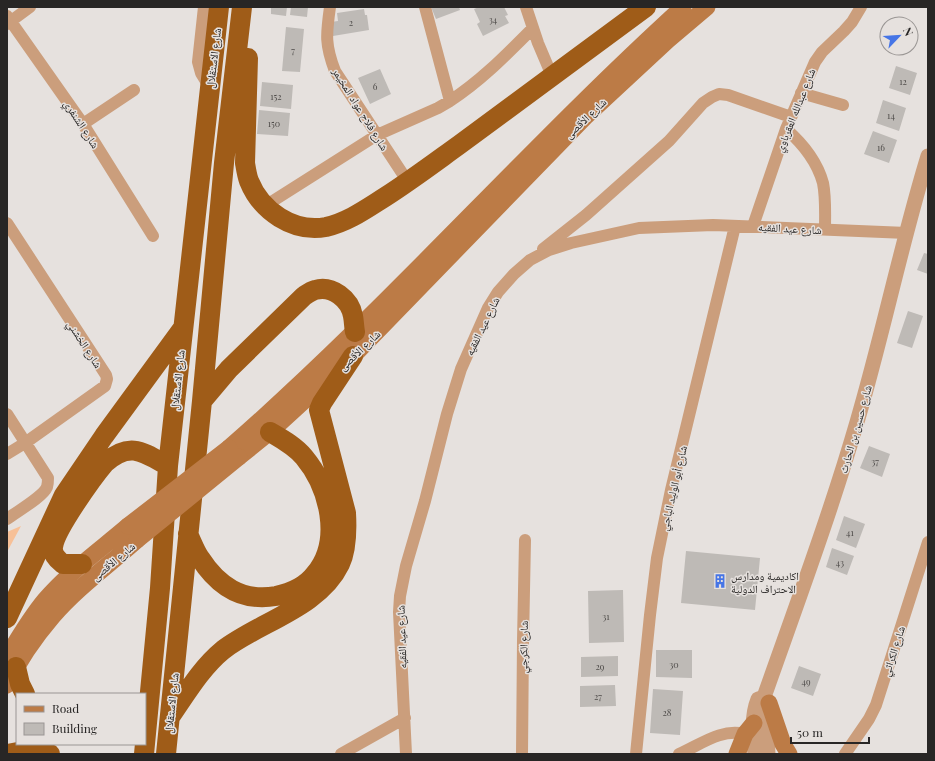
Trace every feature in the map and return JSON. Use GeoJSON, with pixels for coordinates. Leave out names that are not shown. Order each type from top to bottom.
{"type":"FeatureCollection","features":[{"type":"Feature","properties":{"kind":"highway","name":"شارع الاستقلال"},"geometry":{"type":"LineString","coordinates":[[146,721],[160,588],[168,466],[219,7]]}},
{"type":"Feature","properties":{"kind":"highway","name":"شارع الاستقلال"},"geometry":{"type":"LineString","coordinates":[[166,754],[202,401],[224,163],[242,7]]}},
{"type":"Feature","properties":{"kind":"highway"},"geometry":{"type":"LineString","coordinates":[[247,7],[249,17],[245,163],[249,181],[265,206],[280,218],[294,225],[310,227],[325,227],[344,222],[408,182],[646,7]]}},
{"type":"Feature","properties":{"kind":"highway"},"geometry":{"type":"LineString","coordinates":[[202,401],[229,369],[304,296],[314,290],[322,289],[334,291],[344,298],[353,315],[355,332]]}},
{"type":"Feature","properties":{"kind":"highway"},"geometry":{"type":"LineString","coordinates":[[7,618],[64,495],[104,436],[183,328]]}},
{"type":"Feature","properties":{"kind":"highway"},"geometry":{"type":"LineString","coordinates":[[169,719],[201,672],[223,650],[310,598],[331,578],[340,564],[345,547],[347,528],[346,513],[319,410],[353,356]]}},
{"type":"Feature","properties":{"kind":"highway"},"geometry":{"type":"LineString","coordinates":[[188,534],[200,558],[213,575],[228,589],[251,597],[267,598],[284,594],[300,587],[315,575],[326,556],[331,537],[330,514],[324,493],[315,472],[303,456],[288,442],[270,432]]}},
{"type":"Feature","properties":{"kind":"highway"},"geometry":{"type":"LineString","coordinates":[[82,564],[63,564],[54,554],[53,547],[61,528],[104,463],[116,454],[130,450],[142,452],[168,466]]}},
{"type":"Feature","properties":{"kind":"highway"},"geometry":{"type":"LineString","coordinates":[[12,662],[24,693]]}},
{"type":"Feature","properties":{"kind":"highway"},"geometry":{"type":"LineString","coordinates":[[8,754],[22,750],[50,754]]}},
{"type":"Feature","properties":{"kind":"main road","name":"شارع الأقصى"},"geometry":{"type":"LineString","coordinates":[[234,453],[258,422],[355,332],[501,183],[646,40],[682,7]]}},
{"type":"Feature","properties":{"kind":"main road","name":"شارع الأقصى"},"geometry":{"type":"LineString","coordinates":[[7,685],[12,662],[27,625],[44,602],[82,564],[133,533],[234,453],[270,432],[353,356],[585,117],[668,40],[707,7]]}},
{"type":"Feature","properties":{"kind":"main road","name":"شارع الأقصى"},"geometry":{"type":"LineString","coordinates":[[12,662],[34,640],[53,616],[133,533]]}},
{"type":"Feature","properties":{"kind":"main road"},"geometry":{"type":"LineString","coordinates":[[767,700],[783,744],[789,754]]}},
{"type":"Feature","properties":{"kind":"main road"},"geometry":{"type":"LineString","coordinates":[[738,754],[750,729]]}},
{"type":"Feature","properties":{"kind":"street"},"geometry":{"type":"LineString","coordinates":[[8,20],[30,7]]}},
{"type":"Feature","properties":{"kind":"street"},"geometry":{"type":"LineString","coordinates":[[204,7],[198,62],[201,73],[210,86]]}},
{"type":"Feature","properties":{"kind":"street","name":"شارع فلاح عواد المخيمر"},"geometry":{"type":"LineString","coordinates":[[330,7],[327,27],[327,45],[329,56],[335,71],[408,182]]}},
{"type":"Feature","properties":{"kind":"street"},"geometry":{"type":"LineString","coordinates":[[425,7],[450,101]]}},
{"type":"Feature","properties":{"kind":"street"},"geometry":{"type":"LineString","coordinates":[[526,7],[552,76]]}},
{"type":"Feature","properties":{"kind":"street","name":"شارع عبدالله العقرباوي"},"geometry":{"type":"LineString","coordinates":[[753,226],[790,117],[815,62],[822,52],[852,22],[861,7]]}},
{"type":"Feature","properties":{"kind":"street","name":"شارع الشنفري"},"geometry":{"type":"LineString","coordinates":[[8,20],[83,124],[153,236]]}},
{"type":"Feature","properties":{"kind":"street"},"geometry":{"type":"LineString","coordinates":[[265,206],[377,135],[438,108],[471,88],[504,58],[533,28]]}},
{"type":"Feature","properties":{"kind":"street"},"geometry":{"type":"LineString","coordinates":[[83,124],[134,90]]}},
{"type":"Feature","properties":{"kind":"street"},"geometry":{"type":"LineString","coordinates":[[801,93],[843,105]]}},
{"type":"Feature","properties":{"kind":"street"},"geometry":{"type":"LineString","coordinates":[[530,260],[586,215],[669,141],[702,103],[712,96],[719,94],[728,95],[790,117]]}},
{"type":"Feature","properties":{"kind":"street"},"geometry":{"type":"LineString","coordinates":[[786,129],[798,139],[818,169],[823,184],[825,230]]}},
{"type":"Feature","properties":{"kind":"street","name":"شارع حسين بن الحارث"},"geometry":{"type":"LineString","coordinates":[[768,754],[767,700],[838,488],[858,421],[928,156]]}},
{"type":"Feature","properties":{"kind":"street","name":"شارع الخشني"},"geometry":{"type":"LineString","coordinates":[[7,223],[106,375],[107,379],[104,386],[26,443],[7,454]]}},
{"type":"Feature","properties":{"kind":"street","name":"شارع عيد الفقيه"},"geometry":{"type":"LineString","coordinates":[[406,754],[399,612],[400,596],[406,566],[425,501],[447,414],[461,369],[488,308],[498,292],[514,274],[530,260],[549,250],[571,243],[639,228],[692,225],[753,226],[907,233]]}},
{"type":"Feature","properties":{"kind":"street","name":"شارع أبو الوليد الباجي"},"geometry":{"type":"LineString","coordinates":[[636,754],[657,558],[671,490],[734,226]]}},
{"type":"Feature","properties":{"kind":"street"},"geometry":{"type":"LineString","coordinates":[[7,414],[48,478],[48,485],[44,492],[7,519]]}},
{"type":"Feature","properties":{"kind":"street","name":"شارع الكرجي"},"geometry":{"type":"LineString","coordinates":[[522,754],[526,540]]}},
{"type":"Feature","properties":{"kind":"street","name":"شارع الكراثي"},"geometry":{"type":"LineString","coordinates":[[845,754],[869,719],[876,705],[928,542]]}},
{"type":"Feature","properties":{"kind":"street","name":"شارع حسين بن الحارث"},"geometry":{"type":"LineString","coordinates":[[755,754],[753,732],[750,729],[757,701],[760,698],[767,700]]}},
{"type":"Feature","properties":{"kind":"street"},"geometry":{"type":"LineString","coordinates":[[341,754],[405,718]]}},
{"type":"Feature","properties":{"kind":"street"},"geometry":{"type":"LineString","coordinates":[[679,754],[722,734],[750,729]]}},
{"type":"Feature","properties":{"kind":"shaded area"},"geometry":{"type":"Polygon","coordinates":[[[21,526],[7,552],[7,532],[21,526]]]}},
{"type":"Feature","properties":{"kind":"building"},"geometry":{"type":"Polygon","coordinates":[[[271,7],[287,7],[286,16],[271,14],[271,7]]]}},
{"type":"Feature","properties":{"kind":"building"},"geometry":{"type":"Polygon","coordinates":[[[291,7],[308,7],[307,17],[290,15],[291,7]]]}},
{"type":"Feature","properties":{"kind":"building"},"geometry":{"type":"Polygon","coordinates":[[[431,7],[459,7],[460,10],[436,19],[431,7]]]}},
{"type":"Feature","properties":{"kind":"building"},"geometry":{"type":"Polygon","coordinates":[[[479,7],[504,7],[508,15],[505,16],[509,23],[483,36],[477,24],[480,22],[474,9],[479,7]]]}},
{"type":"Feature","properties":{"kind":"building"},"geometry":{"type":"Polygon","coordinates":[[[364,9],[365,15],[367,15],[369,30],[333,36],[331,22],[338,21],[337,13],[364,9]]]}},
{"type":"Feature","properties":{"kind":"building"},"geometry":{"type":"Polygon","coordinates":[[[286,27],[304,29],[300,72],[282,71],[286,27]]]}},
{"type":"Feature","properties":{"kind":"building"},"geometry":{"type":"Polygon","coordinates":[[[896,66],[917,73],[910,95],[889,88],[896,66]]]}},
{"type":"Feature","properties":{"kind":"building"},"geometry":{"type":"Polygon","coordinates":[[[380,69],[391,94],[370,104],[358,78],[380,69]]]}},
{"type":"Feature","properties":{"kind":"building"},"geometry":{"type":"Polygon","coordinates":[[[262,82],[293,85],[291,109],[260,106],[262,82]]]}},
{"type":"Feature","properties":{"kind":"building"},"geometry":{"type":"Polygon","coordinates":[[[883,100],[906,108],[899,131],[876,123],[883,100]]]}},
{"type":"Feature","properties":{"kind":"building"},"geometry":{"type":"Polygon","coordinates":[[[259,110],[290,113],[288,136],[257,134],[259,110]]]}},
{"type":"Feature","properties":{"kind":"building"},"geometry":{"type":"Polygon","coordinates":[[[873,131],[897,140],[889,163],[864,154],[873,131]]]}},
{"type":"Feature","properties":{"kind":"building"},"geometry":{"type":"Polygon","coordinates":[[[924,253],[928,254],[928,274],[917,270],[924,253]]]}},
{"type":"Feature","properties":{"kind":"building"},"geometry":{"type":"Polygon","coordinates":[[[908,311],[923,316],[912,348],[897,343],[908,311]]]}},
{"type":"Feature","properties":{"kind":"building"},"geometry":{"type":"Polygon","coordinates":[[[869,446],[890,454],[882,477],[860,468],[869,446]]]}},
{"type":"Feature","properties":{"kind":"building"},"geometry":{"type":"Polygon","coordinates":[[[844,516],[865,524],[856,548],[836,540],[844,516]]]}},
{"type":"Feature","properties":{"kind":"building"},"geometry":{"type":"Polygon","coordinates":[[[832,548],[854,556],[847,575],[826,567],[832,548]]]}},
{"type":"Feature","properties":{"kind":"building","name":"اكاديمية ومدارس الاحتراف الدولية"},"geometry":{"type":"Polygon","coordinates":[[[686,551],[760,558],[755,610],[681,603],[686,551]]]}},
{"type":"Feature","properties":{"kind":"building"},"geometry":{"type":"Polygon","coordinates":[[[623,590],[624,642],[589,643],[588,591],[623,590]]]}},
{"type":"Feature","properties":{"kind":"building"},"geometry":{"type":"Polygon","coordinates":[[[656,650],[692,650],[692,678],[656,677],[656,650]]]}},
{"type":"Feature","properties":{"kind":"building"},"geometry":{"type":"Polygon","coordinates":[[[618,656],[618,676],[581,677],[581,657],[618,656]]]}},
{"type":"Feature","properties":{"kind":"building"},"geometry":{"type":"Polygon","coordinates":[[[799,666],[821,674],[813,696],[791,688],[799,666]]]}},
{"type":"Feature","properties":{"kind":"building"},"geometry":{"type":"Polygon","coordinates":[[[615,685],[616,706],[580,707],[580,686],[615,685]]]}},
{"type":"Feature","properties":{"kind":"building"},"geometry":{"type":"Polygon","coordinates":[[[653,689],[683,691],[680,735],[650,733],[653,689]]]}},
{"type":"Feature","properties":{"kind":"place","name":"اكاديمية ومدارس الاحتراف الدولية"},"geometry":{"type":"Point","coordinates":[720,581]}}]}
